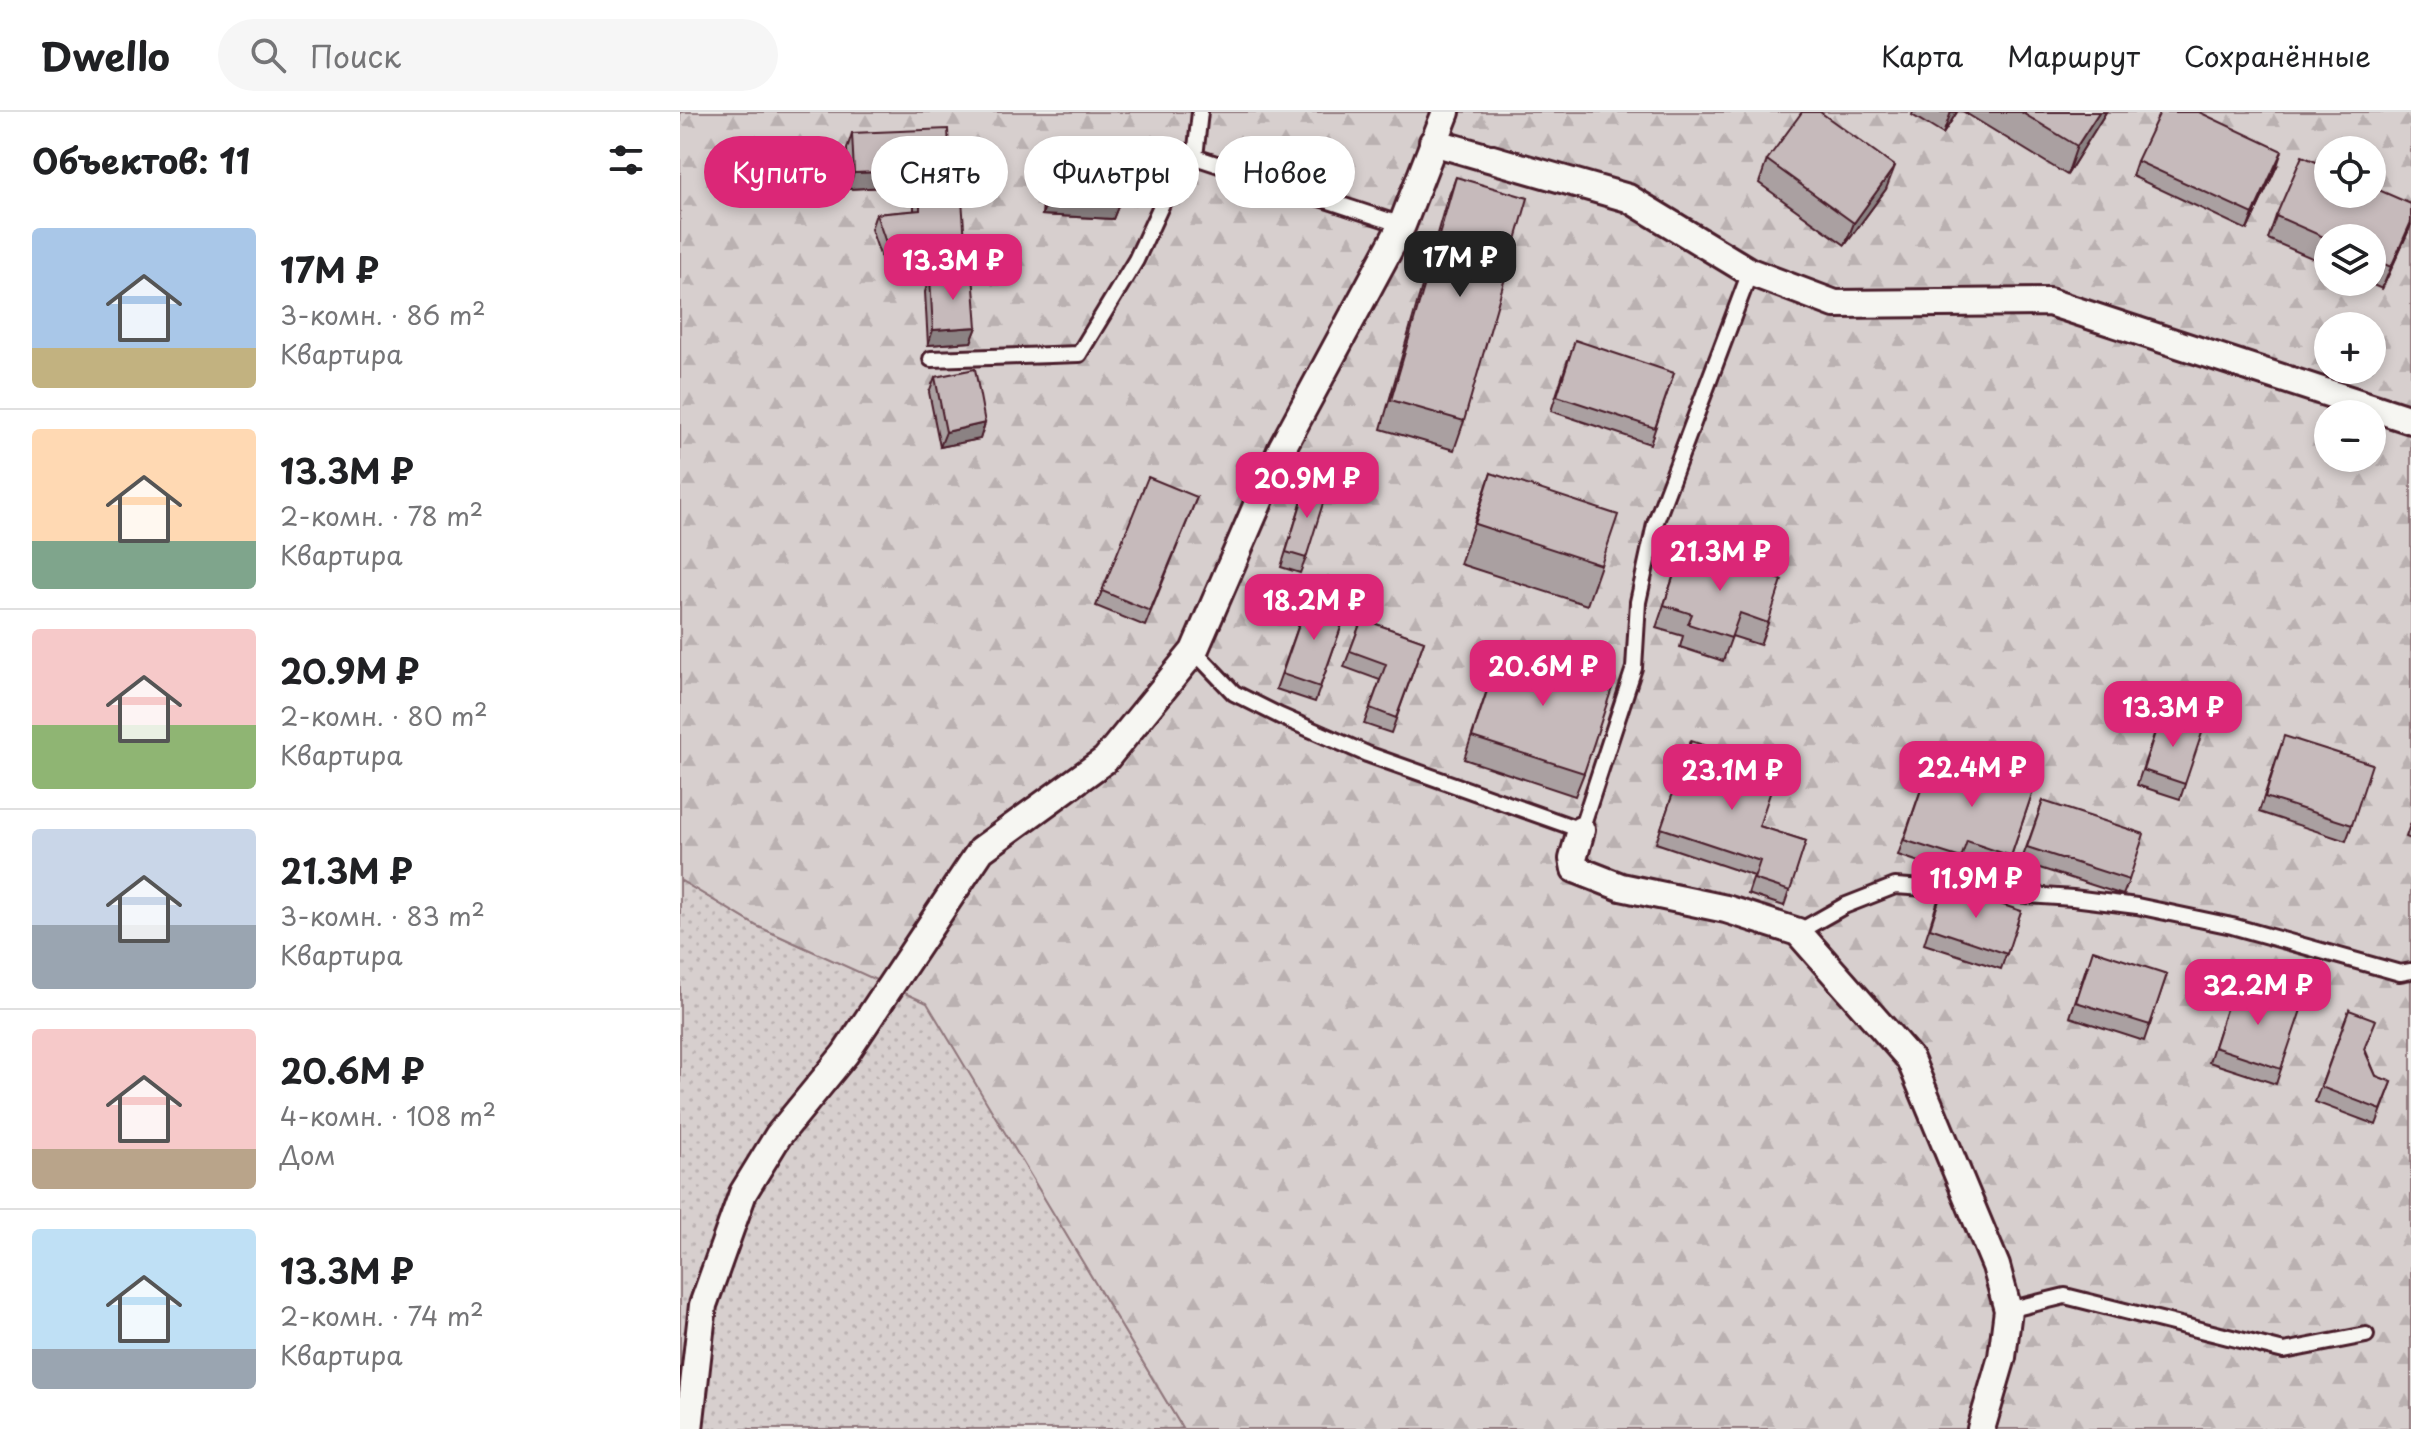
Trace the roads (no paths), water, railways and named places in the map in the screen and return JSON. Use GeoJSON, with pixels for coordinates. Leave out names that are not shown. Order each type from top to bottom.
{"type":"FeatureCollection","features":[{"type":"Feature","properties":{"kind":"street"},"geometry":{"type":"LineString","coordinates":[[689,1429],[703,1305],[743,1193],[778,1136],[845,1054],[981,850],[1105,760],[1194,651],[1282,448],[1402,225],[1446,112]]}},
{"type":"Feature","properties":{"kind":"street"},"geometry":{"type":"LineString","coordinates":[[1433,142],[1628,198],[1750,272],[1835,304],[2049,302],[2411,420]]}},
{"type":"Feature","properties":{"kind":"street"},"geometry":{"type":"LineString","coordinates":[[1581,830],[1573,859],[1575,869],[1583,875],[1621,887],[1726,909],[1798,932],[1910,1059],[1996,1266],[2008,1310],[2002,1357],[1981,1429]]}},
{"type":"Feature","properties":{"kind":"lane"},"geometry":{"type":"LineString","coordinates":[[1197,136],[1200,112]]}},
{"type":"Feature","properties":{"kind":"lane"},"geometry":{"type":"LineString","coordinates":[[1199,158],[1402,225]]}},
{"type":"Feature","properties":{"kind":"lane"},"geometry":{"type":"LineString","coordinates":[[931,359],[1079,354],[1136,260],[1160,208]]}},
{"type":"Feature","properties":{"kind":"lane"},"geometry":{"type":"LineString","coordinates":[[1194,651],[1234,693],[1280,716],[1367,754],[1581,830],[1634,668],[1638,602],[1655,524],[1750,272]]}},
{"type":"Feature","properties":{"kind":"lane"},"geometry":{"type":"LineString","coordinates":[[1798,932],[1844,906],[1895,886],[2073,898],[2137,906],[2232,926],[2400,973],[2411,971]]}},
{"type":"Feature","properties":{"kind":"lane"},"geometry":{"type":"LineString","coordinates":[[2008,1310],[2065,1296],[2284,1351],[2366,1335]]}}]}
